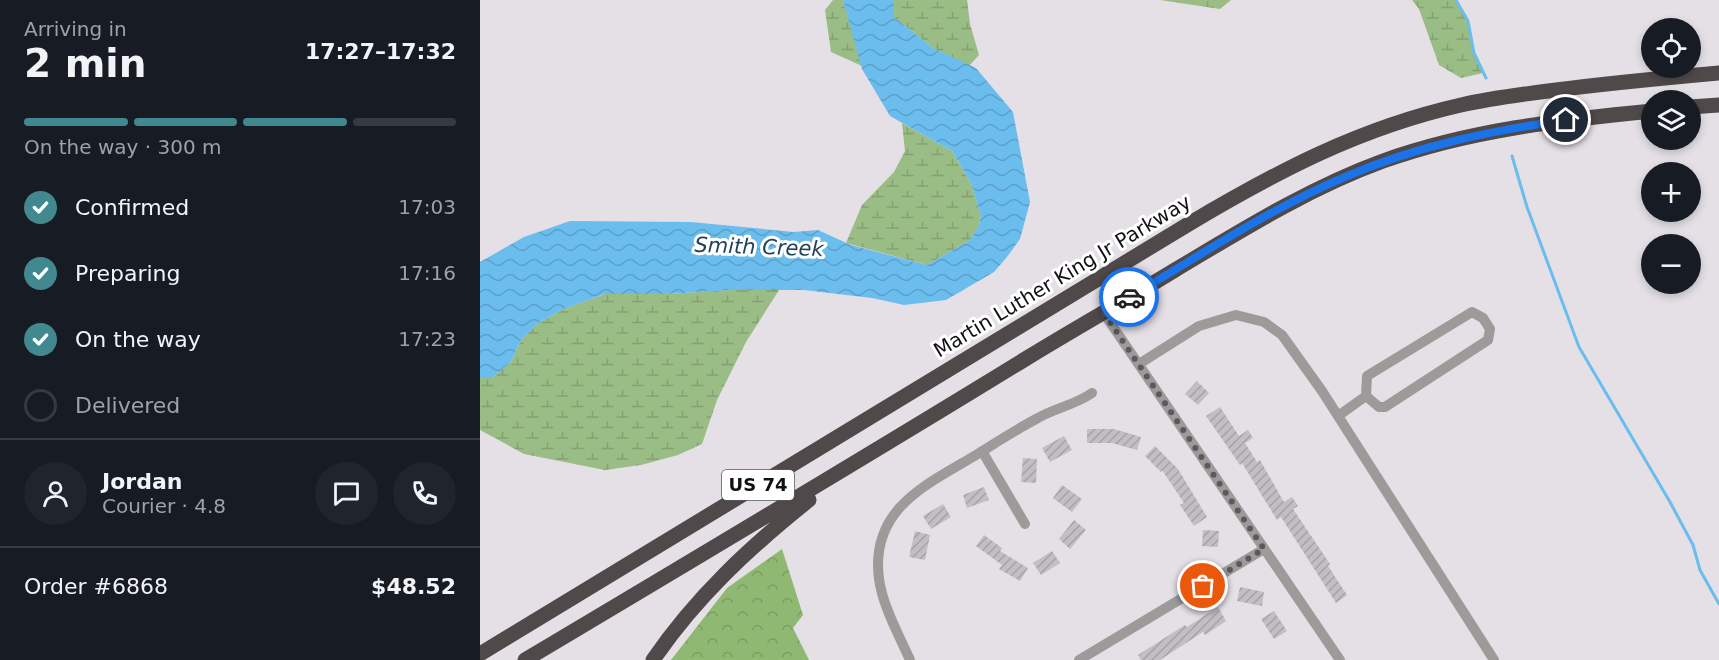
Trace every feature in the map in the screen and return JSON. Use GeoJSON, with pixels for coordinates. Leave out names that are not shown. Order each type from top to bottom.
{"type":"FeatureCollection","features":[{"type":"Feature","properties":{"kind":"highway","name":"Martin Luther King Jr Parkway"},"geometry":{"type":"LineString","coordinates":[[480,654],[1167,237],[1278,172],[1311,156],[1374,131],[1462,105],[1573,88],[1719,74]]}},
{"type":"Feature","properties":{"kind":"highway"},"geometry":{"type":"LineString","coordinates":[[1701,106],[1719,105]]}},
{"type":"Feature","properties":{"kind":"highway","name":"US 74"},"geometry":{"type":"LineString","coordinates":[[525,660],[1103,312],[1305,195],[1383,162],[1456,139],[1566,120],[1641,112]]}},
{"type":"Feature","properties":{"kind":"highway"},"geometry":{"type":"LineString","coordinates":[[653,660],[684,619],[738,560],[764,536],[857,462]]}},
{"type":"Feature","properties":{"kind":"street"},"geometry":{"type":"LineString","coordinates":[[1103,312],[1340,660]]}},
{"type":"Feature","properties":{"kind":"street"},"geometry":{"type":"LineString","coordinates":[[1472,312],[1483,318],[1490,329],[1488,340],[1385,407],[1379,407],[1366,396],[1367,376],[1452,322],[1472,312]]}},
{"type":"Feature","properties":{"kind":"street"},"geometry":{"type":"LineString","coordinates":[[1139,364],[1199,326],[1236,315],[1264,322],[1282,335],[1338,416],[1494,660]]}},
{"type":"Feature","properties":{"kind":"street"},"geometry":{"type":"LineString","coordinates":[[910,660],[888,610],[879,581],[879,551],[884,534],[900,506],[910,496],[1038,417],[1077,402],[1092,393]]}},
{"type":"Feature","properties":{"kind":"street"},"geometry":{"type":"LineString","coordinates":[[1338,416],[1366,396]]}},
{"type":"Feature","properties":{"kind":"street"},"geometry":{"type":"LineString","coordinates":[[982,451],[1025,524]]}},
{"type":"Feature","properties":{"kind":"street"},"geometry":{"type":"LineString","coordinates":[[1079,660],[1264,549]]}},
{"type":"Feature","properties":{"kind":"green space"},"geometry":{"type":"Polygon","coordinates":[[[833,0],[843,0],[862,66],[831,52],[825,10],[833,0]]]}},
{"type":"Feature","properties":{"kind":"green space"},"geometry":{"type":"Polygon","coordinates":[[[894,0],[967,0],[970,24],[979,55],[969,66],[933,48],[894,17],[894,0]]]}},
{"type":"Feature","properties":{"kind":"green space"},"geometry":{"type":"Polygon","coordinates":[[[1160,0],[1231,0],[1220,9],[1160,0]]]}},
{"type":"Feature","properties":{"kind":"green space"},"geometry":{"type":"Polygon","coordinates":[[[1412,0],[1456,0],[1468,21],[1474,53],[1483,73],[1461,78],[1439,65],[1419,9],[1412,0]]]}},
{"type":"Feature","properties":{"kind":"green space"},"geometry":{"type":"Polygon","coordinates":[[[902,123],[952,151],[971,183],[981,216],[979,225],[970,240],[927,265],[846,243],[862,205],[894,172],[905,151],[902,123]]]}},
{"type":"Feature","properties":{"kind":"green space"},"geometry":{"type":"Polygon","coordinates":[[[779,290],[746,342],[717,400],[702,444],[678,455],[641,465],[605,470],[524,454],[480,430],[480,378],[492,378],[511,362],[521,340],[537,324],[564,309],[605,294],[667,294],[779,290]]]}},
{"type":"Feature","properties":{"kind":"green space"},"geometry":{"type":"Polygon","coordinates":[[[782,549],[803,615],[793,628],[809,660],[671,660],[727,588],[782,549]]]}},
{"type":"Feature","properties":{"kind":"water","name":"Smith Creek"},"geometry":{"type":"Polygon","coordinates":[[[843,0],[894,0],[894,17],[933,48],[976,68],[1013,112],[1030,202],[1020,239],[994,272],[946,300],[904,305],[872,298],[804,290],[605,294],[564,309],[537,324],[521,340],[511,362],[492,378],[480,378],[480,262],[524,237],[570,221],[691,222],[794,232],[818,230],[851,245],[927,265],[970,240],[979,225],[981,216],[971,183],[952,151],[890,116],[862,69],[843,0]]]}},
{"type":"Feature","properties":{"kind":"building"},"geometry":{"type":"Polygon","coordinates":[[[1197,381],[1209,393],[1198,405],[1185,394],[1197,381]]]}},
{"type":"Feature","properties":{"kind":"building"},"geometry":{"type":"Polygon","coordinates":[[[1220,407],[1239,436],[1248,430],[1253,438],[1245,443],[1257,462],[1260,460],[1284,502],[1292,497],[1298,506],[1293,509],[1330,564],[1328,566],[1347,595],[1336,603],[1281,517],[1277,520],[1242,463],[1240,465],[1206,416],[1220,407]]]}},
{"type":"Feature","properties":{"kind":"building"},"geometry":{"type":"Polygon","coordinates":[[[1087,429],[1114,429],[1141,437],[1137,450],[1112,443],[1087,443],[1087,429]]]}},
{"type":"Feature","properties":{"kind":"building"},"geometry":{"type":"Polygon","coordinates":[[[1064,436],[1072,450],[1050,462],[1042,448],[1064,436]]]}},
{"type":"Feature","properties":{"kind":"building"},"geometry":{"type":"Polygon","coordinates":[[[1155,446],[1178,469],[1207,517],[1194,526],[1180,505],[1184,503],[1162,470],[1161,472],[1145,456],[1155,446]]]}},
{"type":"Feature","properties":{"kind":"building"},"geometry":{"type":"Polygon","coordinates":[[[1023,458],[1037,459],[1036,483],[1021,482],[1023,458]]]}},
{"type":"Feature","properties":{"kind":"building"},"geometry":{"type":"Polygon","coordinates":[[[1062,485],[1082,499],[1072,512],[1053,498],[1062,485]]]}},
{"type":"Feature","properties":{"kind":"building"},"geometry":{"type":"Polygon","coordinates":[[[984,487],[989,500],[967,508],[963,495],[984,487]]]}},
{"type":"Feature","properties":{"kind":"building"},"geometry":{"type":"Polygon","coordinates":[[[943,504],[951,517],[931,529],[923,516],[943,504]]]}},
{"type":"Feature","properties":{"kind":"building"},"geometry":{"type":"Polygon","coordinates":[[[1074,520],[1086,530],[1070,549],[1059,539],[1074,520]]]}},
{"type":"Feature","properties":{"kind":"building"},"geometry":{"type":"Polygon","coordinates":[[[1203,530],[1219,531],[1218,547],[1202,546],[1203,530]]]}},
{"type":"Feature","properties":{"kind":"building"},"geometry":{"type":"Polygon","coordinates":[[[915,531],[930,535],[925,560],[909,557],[915,531]]]}},
{"type":"Feature","properties":{"kind":"building"},"geometry":{"type":"Polygon","coordinates":[[[984,535],[1002,548],[1000,551],[1028,568],[1020,581],[999,569],[1002,565],[976,546],[984,535]]]}},
{"type":"Feature","properties":{"kind":"building"},"geometry":{"type":"Polygon","coordinates":[[[1052,551],[1060,563],[1041,575],[1033,563],[1052,551]]]}},
{"type":"Feature","properties":{"kind":"building"},"geometry":{"type":"Polygon","coordinates":[[[1240,587],[1264,592],[1262,606],[1237,601],[1240,587]]]}},
{"type":"Feature","properties":{"kind":"building"},"geometry":{"type":"Polygon","coordinates":[[[1218,607],[1226,621],[1205,635],[1203,632],[1160,660],[1141,660],[1138,655],[1218,607]]]}},
{"type":"Feature","properties":{"kind":"building"},"geometry":{"type":"Polygon","coordinates":[[[1274,611],[1287,631],[1274,639],[1261,619],[1274,611]]]}},
{"type":"Feature","properties":{"kind":"waterway"},"geometry":{"type":"LineString","coordinates":[[1456,0],[1468,21],[1474,53],[1486,78]]}},
{"type":"Feature","properties":{"kind":"waterway"},"geometry":{"type":"LineString","coordinates":[[1512,156],[1527,207],[1579,347],[1670,502],[1693,545],[1700,570],[1719,604]]}},
{"type":"Feature","properties":{"kind":"way so far"},"geometry":{"type":"LineString","coordinates":[[1129,297],[1103,312],[1264,549],[1203,586]]}},
{"type":"Feature","properties":{"kind":"route"},"geometry":{"type":"LineString","coordinates":[[1129,297],[1268,215],[1344,177],[1423,148],[1456,139],[1566,120]]}}]}
